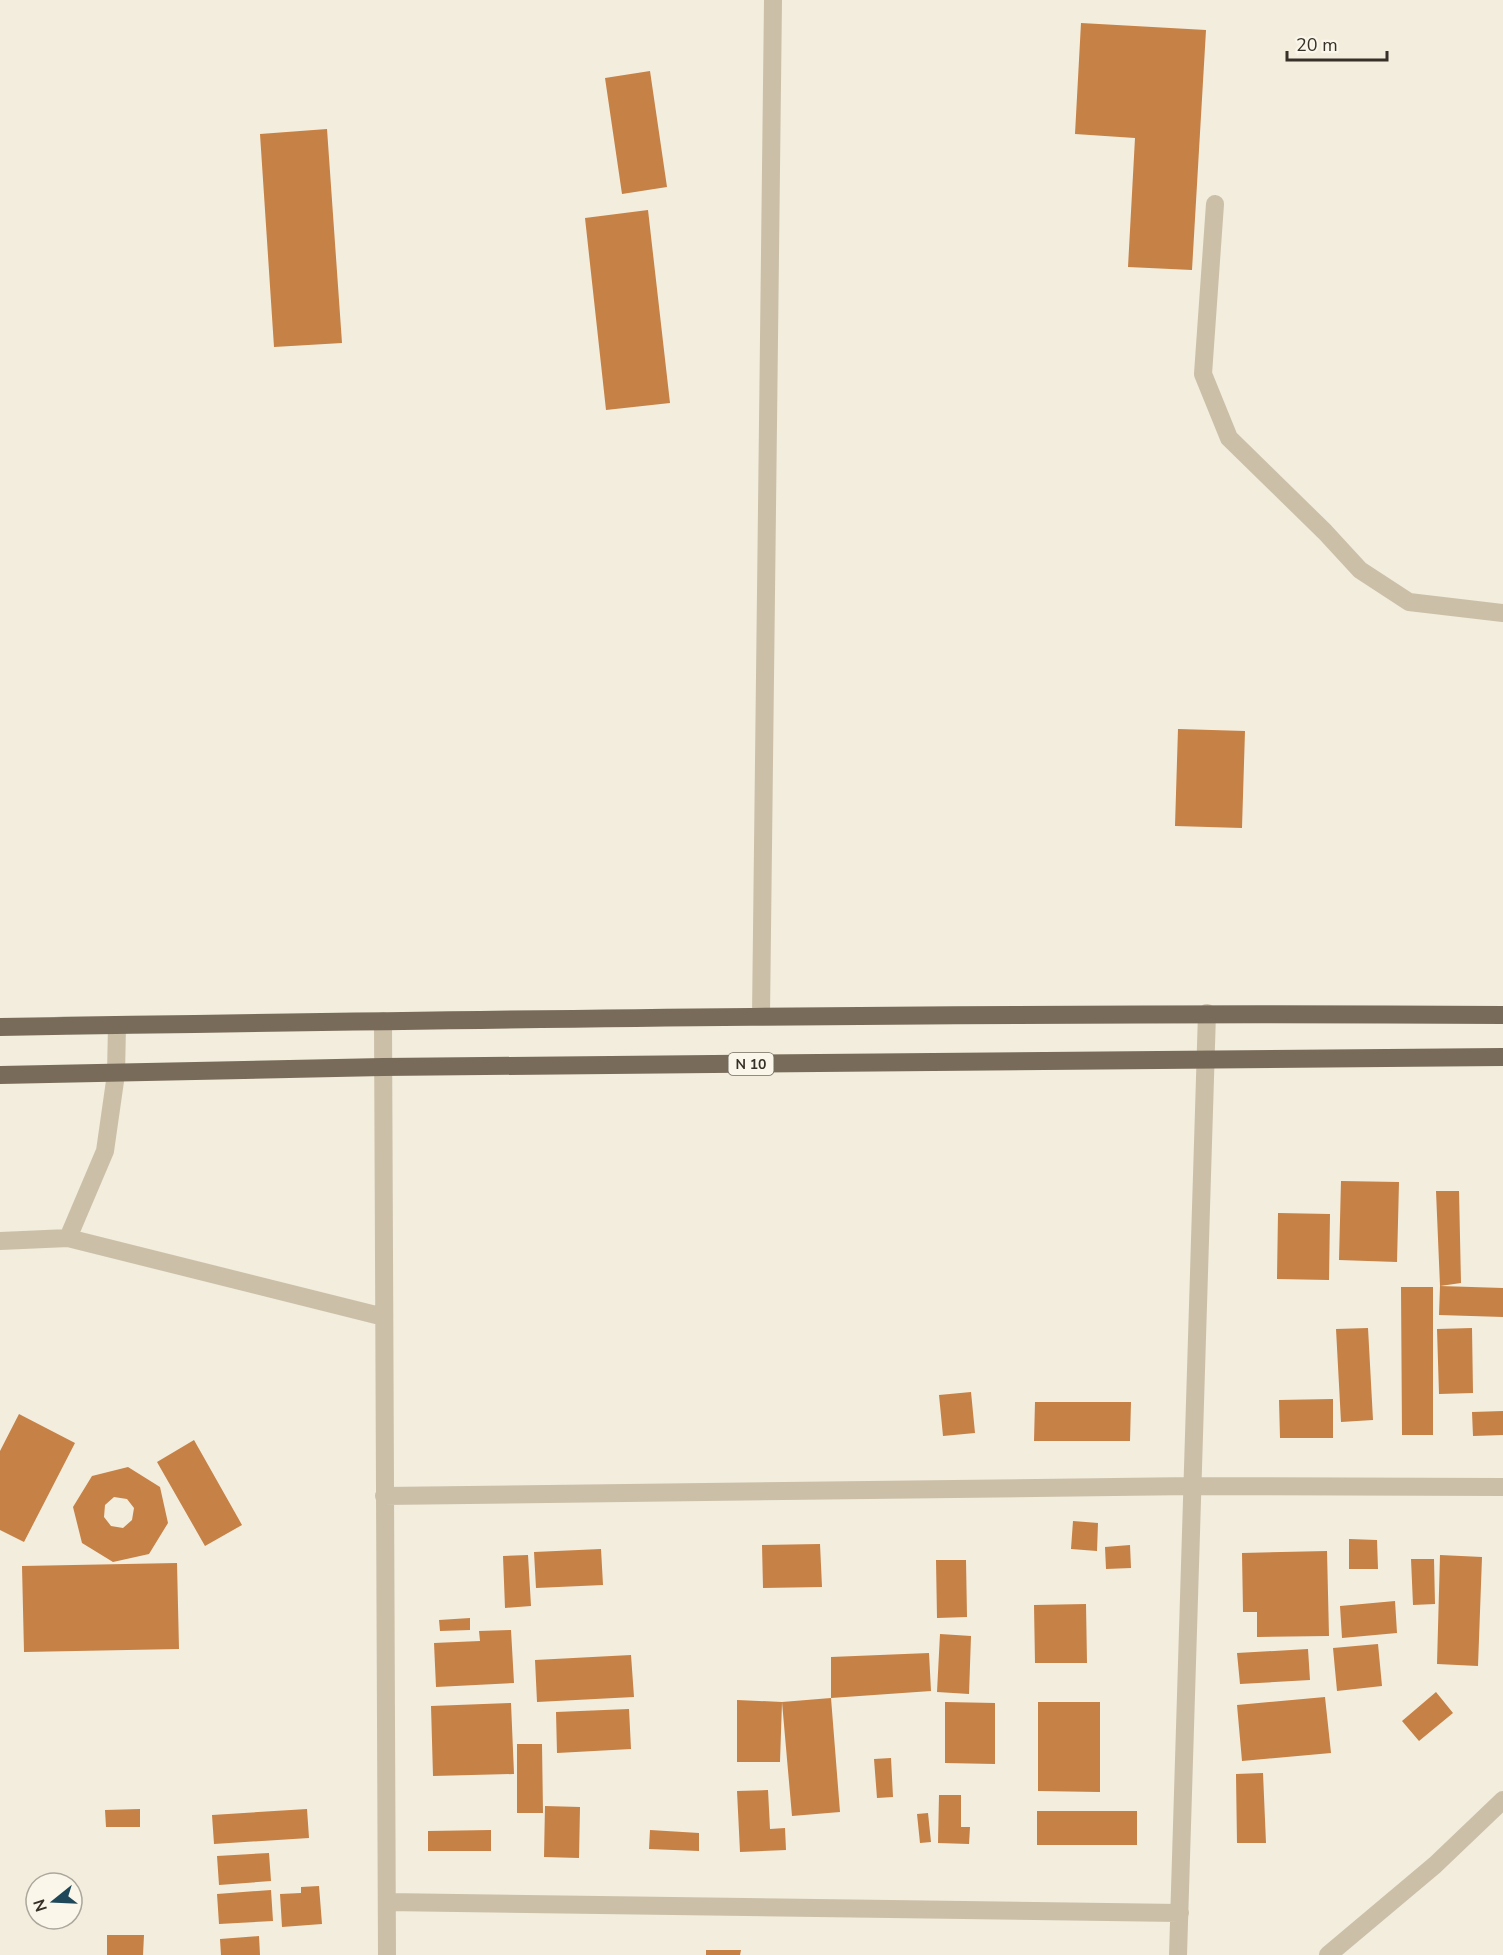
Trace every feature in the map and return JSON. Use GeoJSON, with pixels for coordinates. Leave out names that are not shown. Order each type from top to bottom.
{"type":"FeatureCollection","features":[{"type":"Feature","properties":{"kind":"main road"},"geometry":{"type":"LineString","coordinates":[[0,1027],[761,1016],[1503,1014]]}},
{"type":"Feature","properties":{"kind":"main road","name":"N 10"},"geometry":{"type":"LineString","coordinates":[[0,1075],[382,1067],[1503,1057]]}},
{"type":"Feature","properties":{"kind":"street"},"geometry":{"type":"LineString","coordinates":[[761,1016],[773,0]]}},
{"type":"Feature","properties":{"kind":"street"},"geometry":{"type":"LineString","coordinates":[[1215,204],[1203,374],[1229,438],[1325,532],[1360,570],[1409,602],[1503,613]]}},
{"type":"Feature","properties":{"kind":"street"},"geometry":{"type":"LineString","coordinates":[[1178,1955],[1207,1013]]}},
{"type":"Feature","properties":{"kind":"street"},"geometry":{"type":"LineString","coordinates":[[383,1021],[387,1955]]}},
{"type":"Feature","properties":{"kind":"street"},"geometry":{"type":"LineString","coordinates":[[68,1238],[105,1151],[116,1074],[117,1025]]}},
{"type":"Feature","properties":{"kind":"street"},"geometry":{"type":"LineString","coordinates":[[0,1241],[68,1238],[384,1317]]}},
{"type":"Feature","properties":{"kind":"street"},"geometry":{"type":"LineString","coordinates":[[384,1496],[1193,1486],[1503,1487]]}},
{"type":"Feature","properties":{"kind":"street"},"geometry":{"type":"LineString","coordinates":[[1328,1955],[1435,1865],[1503,1800]]}},
{"type":"Feature","properties":{"kind":"street"},"geometry":{"type":"LineString","coordinates":[[387,1902],[1180,1913]]}},
{"type":"Feature","properties":{"kind":"building"},"geometry":{"type":"Polygon","coordinates":[[[1081,23],[1206,30],[1192,270],[1128,267],[1135,138],[1075,134],[1081,23]]]}},
{"type":"Feature","properties":{"kind":"building"},"geometry":{"type":"Polygon","coordinates":[[[650,71],[667,187],[622,194],[605,78],[650,71]]]}},
{"type":"Feature","properties":{"kind":"building"},"geometry":{"type":"Polygon","coordinates":[[[327,129],[342,343],[274,347],[260,134],[327,129]]]}},
{"type":"Feature","properties":{"kind":"building"},"geometry":{"type":"Polygon","coordinates":[[[648,210],[670,403],[606,410],[585,218],[648,210]]]}},
{"type":"Feature","properties":{"kind":"building"},"geometry":{"type":"Polygon","coordinates":[[[1178,729],[1245,731],[1242,828],[1175,826],[1178,729]]]}},
{"type":"Feature","properties":{"kind":"building"},"geometry":{"type":"Polygon","coordinates":[[[1341,1181],[1399,1182],[1397,1262],[1339,1260],[1341,1181]]]}},
{"type":"Feature","properties":{"kind":"building"},"geometry":{"type":"Polygon","coordinates":[[[1436,1191],[1459,1191],[1461,1283],[1440,1286],[1436,1191]]]}},
{"type":"Feature","properties":{"kind":"building"},"geometry":{"type":"Polygon","coordinates":[[[1278,1213],[1330,1214],[1329,1280],[1277,1279],[1278,1213]]]}},
{"type":"Feature","properties":{"kind":"building"},"geometry":{"type":"Polygon","coordinates":[[[1440,1286],[1503,1288],[1503,1317],[1439,1315],[1440,1286]]]}},
{"type":"Feature","properties":{"kind":"building"},"geometry":{"type":"Polygon","coordinates":[[[1401,1287],[1433,1287],[1433,1435],[1402,1435],[1401,1287]]]}},
{"type":"Feature","properties":{"kind":"building"},"geometry":{"type":"Polygon","coordinates":[[[1368,1328],[1373,1420],[1341,1422],[1336,1329],[1368,1328]]]}},
{"type":"Feature","properties":{"kind":"building"},"geometry":{"type":"Polygon","coordinates":[[[1472,1328],[1473,1393],[1439,1394],[1437,1329],[1472,1328]]]}},
{"type":"Feature","properties":{"kind":"building"},"geometry":{"type":"Polygon","coordinates":[[[971,1392],[975,1433],[943,1436],[939,1395],[971,1392]]]}},
{"type":"Feature","properties":{"kind":"building"},"geometry":{"type":"Polygon","coordinates":[[[1333,1399],[1333,1438],[1280,1438],[1279,1400],[1333,1399]]]}},
{"type":"Feature","properties":{"kind":"building"},"geometry":{"type":"Polygon","coordinates":[[[1035,1402],[1131,1402],[1130,1441],[1034,1441],[1035,1402]]]}},
{"type":"Feature","properties":{"kind":"building"},"geometry":{"type":"Polygon","coordinates":[[[1503,1411],[1503,1435],[1473,1436],[1472,1412],[1503,1411]]]}},
{"type":"Feature","properties":{"kind":"building"},"geometry":{"type":"Polygon","coordinates":[[[19,1414],[75,1443],[24,1542],[0,1530],[0,1451],[19,1414]]]}},
{"type":"Feature","properties":{"kind":"building"},"geometry":{"type":"Polygon","coordinates":[[[194,1440],[242,1525],[205,1546],[157,1462],[194,1440]]]}},
{"type":"Feature","properties":{"kind":"building"},"geometry":{"type":"Polygon","coordinates":[[[128,1467],[160,1487],[168,1523],[149,1554],[113,1562],[82,1543],[73,1507],[92,1476],[128,1467]],[[114,1497],[105,1505],[104,1517],[111,1526],[123,1528],[132,1520],[134,1508],[127,1499],[114,1497]]]}},
{"type":"Feature","properties":{"kind":"building"},"geometry":{"type":"Polygon","coordinates":[[[1073,1521],[1098,1523],[1097,1551],[1071,1549],[1073,1521]]]}},
{"type":"Feature","properties":{"kind":"building"},"geometry":{"type":"Polygon","coordinates":[[[1349,1539],[1377,1540],[1378,1569],[1349,1569],[1349,1539]]]}},
{"type":"Feature","properties":{"kind":"building"},"geometry":{"type":"Polygon","coordinates":[[[820,1544],[822,1587],[763,1588],[762,1545],[820,1544]]]}},
{"type":"Feature","properties":{"kind":"building"},"geometry":{"type":"Polygon","coordinates":[[[1130,1545],[1131,1568],[1106,1569],[1105,1547],[1130,1545]]]}},
{"type":"Feature","properties":{"kind":"building"},"geometry":{"type":"Polygon","coordinates":[[[601,1549],[603,1585],[536,1588],[534,1552],[601,1549]]]}},
{"type":"Feature","properties":{"kind":"building"},"geometry":{"type":"Polygon","coordinates":[[[1327,1551],[1329,1636],[1257,1637],[1257,1612],[1243,1612],[1242,1553],[1327,1551]]]}},
{"type":"Feature","properties":{"kind":"building"},"geometry":{"type":"Polygon","coordinates":[[[528,1555],[531,1606],[505,1608],[503,1556],[528,1555]]]}},
{"type":"Feature","properties":{"kind":"building"},"geometry":{"type":"Polygon","coordinates":[[[1440,1555],[1482,1557],[1478,1666],[1437,1664],[1440,1555]]]}},
{"type":"Feature","properties":{"kind":"building"},"geometry":{"type":"Polygon","coordinates":[[[1411,1559],[1434,1559],[1435,1604],[1413,1605],[1411,1559]]]}},
{"type":"Feature","properties":{"kind":"building"},"geometry":{"type":"Polygon","coordinates":[[[936,1560],[966,1560],[967,1617],[937,1618],[936,1560]]]}},
{"type":"Feature","properties":{"kind":"building"},"geometry":{"type":"Polygon","coordinates":[[[177,1563],[179,1649],[24,1652],[22,1566],[177,1563]]]}},
{"type":"Feature","properties":{"kind":"building"},"geometry":{"type":"Polygon","coordinates":[[[1395,1601],[1397,1633],[1342,1638],[1340,1606],[1395,1601]]]}},
{"type":"Feature","properties":{"kind":"building"},"geometry":{"type":"Polygon","coordinates":[[[1086,1604],[1087,1663],[1035,1663],[1034,1605],[1086,1604]]]}},
{"type":"Feature","properties":{"kind":"building"},"geometry":{"type":"Polygon","coordinates":[[[470,1618],[470,1630],[440,1631],[439,1620],[470,1618]]]}},
{"type":"Feature","properties":{"kind":"building"},"geometry":{"type":"Polygon","coordinates":[[[511,1630],[514,1683],[436,1687],[434,1643],[480,1641],[479,1631],[511,1630]]]}},
{"type":"Feature","properties":{"kind":"building"},"geometry":{"type":"Polygon","coordinates":[[[940,1634],[971,1636],[969,1694],[937,1692],[940,1634]]]}},
{"type":"Feature","properties":{"kind":"building"},"geometry":{"type":"Polygon","coordinates":[[[1378,1644],[1382,1686],[1337,1691],[1333,1648],[1378,1644]]]}},
{"type":"Feature","properties":{"kind":"building"},"geometry":{"type":"Polygon","coordinates":[[[1308,1649],[1310,1680],[1240,1684],[1237,1653],[1308,1649]]]}},
{"type":"Feature","properties":{"kind":"building"},"geometry":{"type":"Polygon","coordinates":[[[929,1653],[931,1691],[831,1698],[831,1657],[929,1653]]]}},
{"type":"Feature","properties":{"kind":"building"},"geometry":{"type":"Polygon","coordinates":[[[631,1655],[634,1697],[537,1702],[535,1660],[631,1655]]]}},
{"type":"Feature","properties":{"kind":"building"},"geometry":{"type":"Polygon","coordinates":[[[1436,1692],[1453,1713],[1419,1741],[1402,1721],[1436,1692]]]}},
{"type":"Feature","properties":{"kind":"building"},"geometry":{"type":"Polygon","coordinates":[[[1325,1697],[1331,1753],[1242,1761],[1237,1705],[1325,1697]]]}},
{"type":"Feature","properties":{"kind":"building"},"geometry":{"type":"Polygon","coordinates":[[[831,1698],[840,1812],[792,1816],[782,1702],[831,1698]]]}},
{"type":"Feature","properties":{"kind":"building"},"geometry":{"type":"Polygon","coordinates":[[[737,1700],[782,1702],[780,1762],[737,1762],[737,1700]]]}},
{"type":"Feature","properties":{"kind":"building"},"geometry":{"type":"Polygon","coordinates":[[[945,1702],[995,1703],[995,1764],[945,1763],[945,1702]]]}},
{"type":"Feature","properties":{"kind":"building"},"geometry":{"type":"Polygon","coordinates":[[[1038,1702],[1100,1702],[1100,1792],[1038,1791],[1038,1702]]]}},
{"type":"Feature","properties":{"kind":"building"},"geometry":{"type":"Polygon","coordinates":[[[511,1703],[514,1774],[433,1776],[431,1706],[511,1703]]]}},
{"type":"Feature","properties":{"kind":"building"},"geometry":{"type":"Polygon","coordinates":[[[629,1709],[631,1749],[557,1753],[556,1712],[629,1709]]]}},
{"type":"Feature","properties":{"kind":"building"},"geometry":{"type":"Polygon","coordinates":[[[517,1744],[542,1744],[543,1813],[517,1813],[517,1744]]]}},
{"type":"Feature","properties":{"kind":"building"},"geometry":{"type":"Polygon","coordinates":[[[891,1758],[893,1797],[877,1798],[874,1759],[891,1758]]]}},
{"type":"Feature","properties":{"kind":"building"},"geometry":{"type":"Polygon","coordinates":[[[1263,1773],[1266,1843],[1237,1843],[1236,1774],[1263,1773]]]}},
{"type":"Feature","properties":{"kind":"building"},"geometry":{"type":"Polygon","coordinates":[[[768,1790],[770,1829],[785,1828],[786,1850],[740,1852],[737,1791],[768,1790]]]}},
{"type":"Feature","properties":{"kind":"building"},"geometry":{"type":"Polygon","coordinates":[[[939,1795],[961,1795],[961,1827],[970,1827],[969,1844],[938,1843],[939,1795]]]}},
{"type":"Feature","properties":{"kind":"building"},"geometry":{"type":"Polygon","coordinates":[[[545,1806],[580,1807],[579,1858],[544,1857],[545,1806]]]}},
{"type":"Feature","properties":{"kind":"building"},"geometry":{"type":"Polygon","coordinates":[[[140,1809],[140,1827],[106,1827],[105,1810],[140,1809]]]}},
{"type":"Feature","properties":{"kind":"building"},"geometry":{"type":"Polygon","coordinates":[[[307,1809],[309,1838],[214,1844],[212,1815],[307,1809]]]}},
{"type":"Feature","properties":{"kind":"building"},"geometry":{"type":"Polygon","coordinates":[[[1037,1811],[1137,1811],[1137,1845],[1037,1845],[1037,1811]]]}},
{"type":"Feature","properties":{"kind":"building"},"geometry":{"type":"Polygon","coordinates":[[[928,1813],[931,1842],[920,1843],[917,1814],[928,1813]]]}},
{"type":"Feature","properties":{"kind":"building"},"geometry":{"type":"Polygon","coordinates":[[[491,1830],[491,1851],[428,1851],[428,1831],[491,1830]]]}},
{"type":"Feature","properties":{"kind":"building"},"geometry":{"type":"Polygon","coordinates":[[[650,1830],[699,1833],[699,1851],[649,1849],[650,1830]]]}},
{"type":"Feature","properties":{"kind":"building"},"geometry":{"type":"Polygon","coordinates":[[[269,1853],[271,1881],[219,1885],[217,1856],[269,1853]]]}},
{"type":"Feature","properties":{"kind":"building"},"geometry":{"type":"Polygon","coordinates":[[[319,1886],[322,1924],[282,1927],[280,1894],[301,1893],[301,1887],[319,1886]]]}},
{"type":"Feature","properties":{"kind":"building"},"geometry":{"type":"Polygon","coordinates":[[[271,1890],[273,1921],[219,1924],[217,1894],[271,1890]]]}},
{"type":"Feature","properties":{"kind":"building"},"geometry":{"type":"Polygon","coordinates":[[[107,1935],[144,1935],[143,1955],[107,1955],[107,1935]]]}},
{"type":"Feature","properties":{"kind":"building"},"geometry":{"type":"Polygon","coordinates":[[[259,1936],[260,1955],[221,1955],[220,1939],[259,1936]]]}},
{"type":"Feature","properties":{"kind":"building"},"geometry":{"type":"Polygon","coordinates":[[[706,1950],[741,1950],[740,1955],[706,1955],[706,1950]]]}}]}
